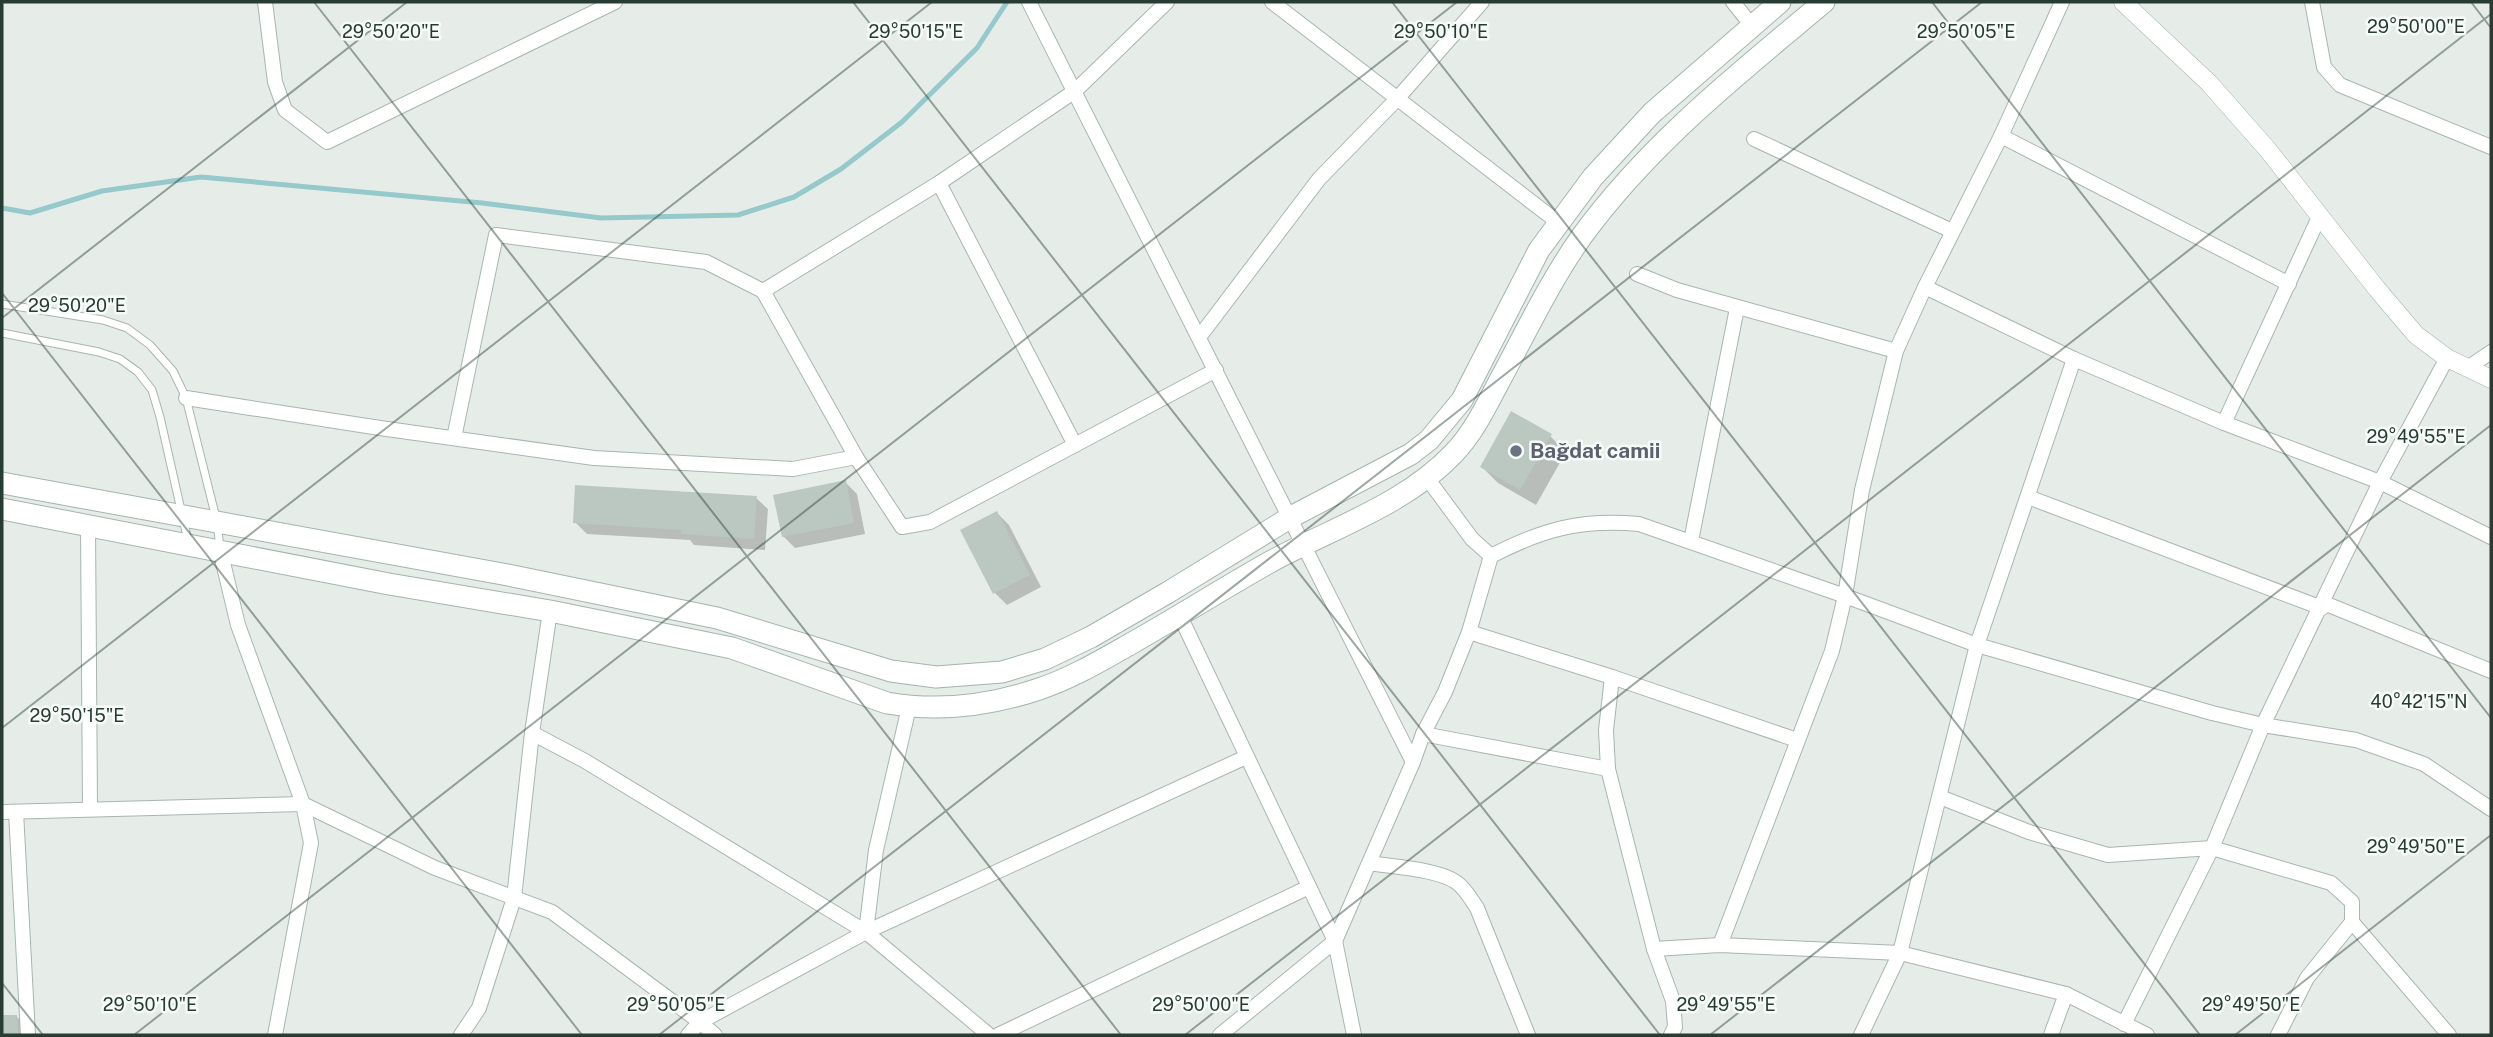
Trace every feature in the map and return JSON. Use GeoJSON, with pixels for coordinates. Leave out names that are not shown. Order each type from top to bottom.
{"type":"FeatureCollection","features":[{"type":"Feature","properties":{"kind":"main road"},"geometry":{"type":"LineString","coordinates":[[2,483],[679,610],[783,636],[880,668],[936,677],[1002,673],[1067,649],[1167,593],[1291,517],[1385,470],[1429,440],[1462,400],[1539,250],[1593,177],[1652,113],[1780,2]]}},
{"type":"Feature","properties":{"kind":"main road"},"geometry":{"type":"LineString","coordinates":[[2,509],[550,611],[732,648],[863,696],[909,707],[976,706],[1041,689],[1069,678],[1303,545],[1406,493],[1427,478],[1468,437],[1558,274],[1611,198],[1652,152],[1702,104],[1824,2]]}},
{"type":"Feature","properties":{"kind":"street"},"geometry":{"type":"LineString","coordinates":[[265,2],[275,82],[285,110],[327,142],[615,2]]}},
{"type":"Feature","properties":{"kind":"street"},"geometry":{"type":"LineString","coordinates":[[1029,2],[1413,762]]}},
{"type":"Feature","properties":{"kind":"street"},"geometry":{"type":"LineString","coordinates":[[763,291],[939,183],[1075,91],[1167,2]]}},
{"type":"Feature","properties":{"kind":"street"},"geometry":{"type":"LineString","coordinates":[[1272,2],[1559,223]]}},
{"type":"Feature","properties":{"kind":"street"},"geometry":{"type":"LineString","coordinates":[[1199,336],[1320,179],[1397,99],[1482,2]]}},
{"type":"Feature","properties":{"kind":"street"},"geometry":{"type":"LineString","coordinates":[[1733,2],[1752,26]]}},
{"type":"Feature","properties":{"kind":"street"},"geometry":{"type":"LineString","coordinates":[[1720,945],[1832,651],[1845,596],[1863,491],[1896,351],[1952,231],[2001,136],[2062,2]]}},
{"type":"Feature","properties":{"kind":"street"},"geometry":{"type":"LineString","coordinates":[[2123,2],[2209,83],[2268,150],[2416,335],[2447,358],[2491,379]]}},
{"type":"Feature","properties":{"kind":"street"},"geometry":{"type":"LineString","coordinates":[[2312,2],[2325,68],[2340,85],[2491,147]]}},
{"type":"Feature","properties":{"kind":"street"},"geometry":{"type":"LineString","coordinates":[[2001,136],[2289,284]]}},
{"type":"Feature","properties":{"kind":"street"},"geometry":{"type":"LineString","coordinates":[[1754,139],[1952,231]]}},
{"type":"Feature","properties":{"kind":"street"},"geometry":{"type":"LineString","coordinates":[[939,183],[1075,445]]}},
{"type":"Feature","properties":{"kind":"street"},"geometry":{"type":"LineString","coordinates":[[2224,424],[2320,215]]}},
{"type":"Feature","properties":{"kind":"street"},"geometry":{"type":"LineString","coordinates":[[454,438],[496,236],[706,262],[763,291],[856,457],[902,527],[930,522],[1216,370]]}},
{"type":"Feature","properties":{"kind":"street"},"geometry":{"type":"LineString","coordinates":[[1637,274],[1677,290],[1896,351]]}},
{"type":"Feature","properties":{"kind":"street"},"geometry":{"type":"LineString","coordinates":[[1925,287],[2074,359],[2224,424],[2380,482],[2491,537]]}},
{"type":"Feature","properties":{"kind":"street"},"geometry":{"type":"LineString","coordinates":[[1691,541],[1737,307]]}},
{"type":"Feature","properties":{"kind":"street"},"geometry":{"type":"LineString","coordinates":[[2469,367],[2491,352]]}},
{"type":"Feature","properties":{"kind":"street"},"geometry":{"type":"LineString","coordinates":[[2124,1024],[2213,848],[2263,725],[2380,482],[2447,358]]}},
{"type":"Feature","properties":{"kind":"street"},"geometry":{"type":"LineString","coordinates":[[1861,1035],[1900,953],[1977,645],[2074,359]]}},
{"type":"Feature","properties":{"kind":"street"},"geometry":{"type":"LineString","coordinates":[[186,398],[594,458],[793,469],[856,457]]}},
{"type":"Feature","properties":{"kind":"street"},"geometry":{"type":"LineString","coordinates":[[1427,478],[1472,539],[1492,556]]}},
{"type":"Feature","properties":{"kind":"street"},"geometry":{"type":"LineString","coordinates":[[2028,498],[2323,605],[2491,671]]}},
{"type":"Feature","properties":{"kind":"street"},"geometry":{"type":"LineString","coordinates":[[1220,1035],[1335,941],[1423,734],[1445,692],[1469,632],[1492,556],[1527,538],[1571,526],[1604,521],[1639,524],[1977,645],[2199,710],[2263,725],[2356,740],[2424,764],[2491,809]]}},
{"type":"Feature","properties":{"kind":"street"},"geometry":{"type":"LineString","coordinates":[[88,525],[90,808]]}},
{"type":"Feature","properties":{"kind":"street"},"geometry":{"type":"LineString","coordinates":[[220,550],[238,625],[303,804],[311,843],[275,1035]]}},
{"type":"Feature","properties":{"kind":"street"},"geometry":{"type":"LineString","coordinates":[[461,1035],[479,1008],[514,898],[532,733],[550,611]]}},
{"type":"Feature","properties":{"kind":"street"},"geometry":{"type":"LineString","coordinates":[[1180,615],[1335,941],[1354,1035]]}},
{"type":"Feature","properties":{"kind":"street"},"geometry":{"type":"LineString","coordinates":[[1469,632],[1797,740]]}},
{"type":"Feature","properties":{"kind":"street"},"geometry":{"type":"LineString","coordinates":[[1612,677],[1606,730],[1608,769],[1654,949],[1673,1001],[1675,1027],[1671,1035]]}},
{"type":"Feature","properties":{"kind":"street"},"geometry":{"type":"LineString","coordinates":[[866,932],[876,850],[909,707]]}},
{"type":"Feature","properties":{"kind":"street"},"geometry":{"type":"LineString","coordinates":[[532,733],[585,761],[866,932],[989,1035]]}},
{"type":"Feature","properties":{"kind":"street"},"geometry":{"type":"LineString","coordinates":[[1423,734],[1608,769]]}},
{"type":"Feature","properties":{"kind":"street"},"geometry":{"type":"LineString","coordinates":[[688,1035],[700,1022],[866,932],[1246,757]]}},
{"type":"Feature","properties":{"kind":"street"},"geometry":{"type":"LineString","coordinates":[[1940,797],[2029,832],[2108,855],[2213,848],[2331,883],[2351,902],[2352,922],[2449,1035]]}},
{"type":"Feature","properties":{"kind":"street"},"geometry":{"type":"LineString","coordinates":[[28,1035],[9,812],[303,804],[435,868],[552,912],[715,1035]]}},
{"type":"Feature","properties":{"kind":"street"},"geometry":{"type":"LineString","coordinates":[[1370,863],[1442,876],[1456,882],[1466,892],[1477,908],[1528,1035]]}},
{"type":"Feature","properties":{"kind":"street"},"geometry":{"type":"LineString","coordinates":[[998,1035],[1309,887]]}},
{"type":"Feature","properties":{"kind":"street"},"geometry":{"type":"LineString","coordinates":[[2278,1035],[2308,978],[2352,922]]}},
{"type":"Feature","properties":{"kind":"street"},"geometry":{"type":"LineString","coordinates":[[1654,949],[1720,945],[1900,953],[2066,994],[2147,1035]]}},
{"type":"Feature","properties":{"kind":"street"},"geometry":{"type":"LineString","coordinates":[[2051,1035],[2066,994]]}},
{"type":"Feature","properties":{"kind":"lane"},"geometry":{"type":"LineString","coordinates":[[2,304],[103,320],[127,328],[150,345],[173,371],[186,398],[217,522],[220,550]]}},
{"type":"Feature","properties":{"kind":"lane"},"geometry":{"type":"LineString","coordinates":[[2,333],[99,352],[120,359],[138,372],[152,390],[189,544]]}},
{"type":"Feature","properties":{"kind":"building","name":"Bağdat camii"},"geometry":{"type":"Polygon","coordinates":[[[1511,411],[1552,434],[1520,490],[1480,467],[1511,411]]]}},
{"type":"Feature","properties":{"kind":"building"},"geometry":{"type":"Polygon","coordinates":[[[846,480],[854,523],[782,537],[773,495],[846,480]]]}},
{"type":"Feature","properties":{"kind":"building"},"geometry":{"type":"Polygon","coordinates":[[[575,485],[757,496],[754,539],[681,534],[681,530],[573,523],[575,485]]]}},
{"type":"Feature","properties":{"kind":"building"},"geometry":{"type":"Polygon","coordinates":[[[997,511],[1030,575],[993,594],[960,530],[997,511]]]}},
{"type":"Feature","properties":{"kind":"building"},"geometry":{"type":"Polygon","coordinates":[[[2,1015],[17,1015],[18,1035],[2,1035],[2,1015]]]}},
{"type":"Feature","properties":{"kind":"waterway"},"geometry":{"type":"LineString","coordinates":[[2,208],[30,213],[102,191],[201,177],[482,203],[601,218],[738,215],[794,197],[841,169],[902,122],[977,48],[1007,2]]}},
{"type":"Feature","properties":{"kind":"place","name":"Bağdat camii"},"geometry":{"type":"Point","coordinates":[1516,451]}}]}
